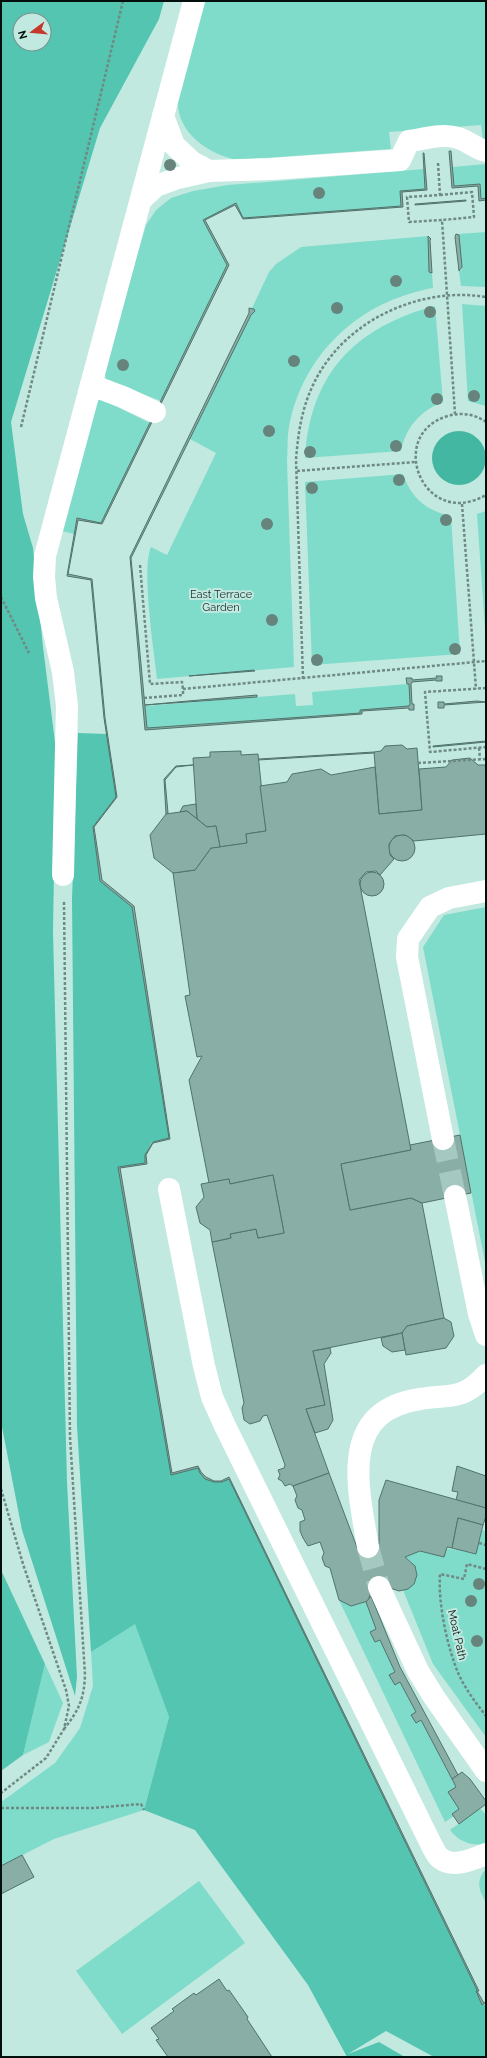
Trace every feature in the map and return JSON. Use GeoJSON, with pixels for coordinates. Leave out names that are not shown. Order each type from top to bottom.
{"type":"FeatureCollection","features":[{"type":"Feature","properties":{"kind":"lane"},"geometry":{"type":"LineString","coordinates":[[63,875],[67,706],[63,672],[46,598],[44,577],[45,556],[194,1]]}},
{"type":"Feature","properties":{"kind":"lane"},"geometry":{"type":"LineString","coordinates":[[163,116],[174,145],[192,162],[209,171]]}},
{"type":"Feature","properties":{"kind":"lane"},"geometry":{"type":"LineString","coordinates":[[141,200],[156,186],[178,178],[209,171],[272,169],[400,160],[409,141],[435,137],[458,138],[486,152]]}},
{"type":"Feature","properties":{"kind":"lane"},"geometry":{"type":"LineString","coordinates":[[91,385],[123,397],[155,412]]}},
{"type":"Feature","properties":{"kind":"lane"},"geometry":{"type":"LineString","coordinates":[[443,1139],[407,957],[408,939],[430,907],[449,898],[486,890]]}},
{"type":"Feature","properties":{"kind":"lane"},"geometry":{"type":"LineString","coordinates":[[169,1189],[204,1366],[212,1397],[225,1426],[433,1848],[440,1858],[452,1863],[464,1862],[486,1854]]}},
{"type":"Feature","properties":{"kind":"lane"},"geometry":{"type":"LineString","coordinates":[[455,1196],[479,1314],[486,1335]]}},
{"type":"Feature","properties":{"kind":"lane"},"geometry":{"type":"LineString","coordinates":[[368,1547],[358,1475],[364,1434],[373,1421],[386,1410],[402,1402],[458,1395],[470,1389],[486,1375]]}},
{"type":"Feature","properties":{"kind":"lane"},"geometry":{"type":"LineString","coordinates":[[379,1586],[404,1643],[422,1677],[434,1697],[486,1771]]}},
{"type":"Feature","properties":{"kind":"path"},"geometry":{"type":"LineString","coordinates":[[21,427],[123,1]]}},
{"type":"Feature","properties":{"kind":"path"},"geometry":{"type":"LineString","coordinates":[[437,159],[440,195]]}},
{"type":"Feature","properties":{"kind":"path"},"geometry":{"type":"LineString","coordinates":[[472,192],[474,217],[409,222],[407,197],[440,195],[472,192]]}},
{"type":"Feature","properties":{"kind":"path"},"geometry":{"type":"LineString","coordinates":[[442,220],[455,414]]}},
{"type":"Feature","properties":{"kind":"path"},"geometry":{"type":"LineString","coordinates":[[303,679],[296,460],[299,427],[306,402],[318,376],[348,338],[373,319],[391,310],[434,297],[486,297]]}},
{"type":"Feature","properties":{"kind":"path"},"geometry":{"type":"LineString","coordinates":[[486,422],[480,418],[467,414],[455,414],[442,418],[430,425],[421,436],[416,450],[415,462],[419,477],[426,488],[437,497],[449,502],[462,504],[476,501],[486,495]]}},
{"type":"Feature","properties":{"kind":"path"},"geometry":{"type":"LineString","coordinates":[[297,471],[415,462]]}},
{"type":"Feature","properties":{"kind":"path"},"geometry":{"type":"LineString","coordinates":[[462,504],[476,689]]}},
{"type":"Feature","properties":{"kind":"path"},"geometry":{"type":"LineString","coordinates":[[140,565],[150,684],[182,682],[183,689],[183,695],[144,698]]}},
{"type":"Feature","properties":{"kind":"path"},"geometry":{"type":"LineString","coordinates":[[183,689],[486,661]]}},
{"type":"Feature","properties":{"kind":"path"},"geometry":{"type":"LineString","coordinates":[[486,688],[425,692],[430,752],[486,747]]}},
{"type":"Feature","properties":{"kind":"path"},"geometry":{"type":"LineString","coordinates":[[479,748],[480,759]]}},
{"type":"Feature","properties":{"kind":"path"},"geometry":{"type":"LineString","coordinates":[[418,763],[486,759]]}},
{"type":"Feature","properties":{"kind":"path"},"geometry":{"type":"LineString","coordinates":[[1,1793],[46,1758],[64,1729],[77,1712],[84,1694],[85,1675],[70,1437],[63,875]]}},
{"type":"Feature","properties":{"kind":"path"},"geometry":{"type":"LineString","coordinates":[[1,1489],[23,1564],[66,1690],[70,1706],[64,1729]]}},
{"type":"Feature","properties":{"kind":"path"},"geometry":{"type":"LineString","coordinates":[[479,1543],[486,1545]]}},
{"type":"Feature","properties":{"kind":"path","name":"Moat Path"},"geometry":{"type":"LineString","coordinates":[[486,1569],[467,1564],[464,1579],[440,1574],[439,1590],[451,1656],[468,1692],[486,1716]]}},
{"type":"Feature","properties":{"kind":"path"},"geometry":{"type":"LineString","coordinates":[[1,1808],[93,1808],[141,1804],[144,1810]]}},
{"type":"Feature","properties":{"kind":"green space"},"geometry":{"type":"Polygon","coordinates":[[[204,1],[486,1],[486,142],[483,142],[481,125],[389,132],[391,149],[238,160],[215,153],[195,139],[187,130],[181,120],[178,108],[178,95],[204,1]]]}},
{"type":"Feature","properties":{"kind":"green space"},"geometry":{"type":"Polygon","coordinates":[[[486,164],[486,198],[481,199],[479,184],[454,186],[452,167],[486,164]]]}},
{"type":"Feature","properties":{"kind":"green space"},"geometry":{"type":"Polygon","coordinates":[[[424,169],[425,189],[400,191],[401,206],[243,218],[236,203],[203,220],[227,265],[161,401],[106,380],[105,373],[112,344],[146,225],[156,210],[171,198],[193,191],[228,185],[424,169]]]}},
{"type":"Feature","properties":{"kind":"green space"},"geometry":{"type":"Polygon","coordinates":[[[486,232],[486,287],[461,286],[459,271],[462,270],[458,234],[486,232]]]}},
{"type":"Feature","properties":{"kind":"green space","name":"East Terrace Garden"},"geometry":{"type":"Polygon","coordinates":[[[428,236],[429,272],[432,273],[433,288],[406,295],[382,305],[359,318],[339,335],[321,354],[307,376],[296,400],[289,427],[287,461],[294,667],[157,679],[151,631],[147,573],[148,558],[151,547],[167,555],[216,453],[190,439],[251,315],[255,311],[252,308],[269,272],[276,264],[301,247],[428,236]]]}},
{"type":"Feature","properties":{"kind":"green space"},"geometry":{"type":"Polygon","coordinates":[[[462,304],[486,306],[486,406],[468,401],[462,304]]]}},
{"type":"Feature","properties":{"kind":"green space"},"geometry":{"type":"Polygon","coordinates":[[[435,306],[443,402],[427,410],[415,421],[406,434],[401,451],[305,458],[309,428],[316,402],[327,379],[342,358],[360,341],[382,327],[407,315],[435,306]]]}},
{"type":"Feature","properties":{"kind":"green space"},"geometry":{"type":"Polygon","coordinates":[[[99,400],[103,400],[150,423],[101,523],[77,518],[74,534],[62,531],[96,405],[99,400]]]}},
{"type":"Feature","properties":{"kind":"green space"},"geometry":{"type":"Polygon","coordinates":[[[403,474],[415,497],[434,511],[451,516],[460,654],[312,665],[305,482],[403,474]]]}},
{"type":"Feature","properties":{"kind":"green space"},"geometry":{"type":"Polygon","coordinates":[[[486,511],[486,643],[477,514],[486,511]]]}},
{"type":"Feature","properties":{"kind":"green space"},"geometry":{"type":"Polygon","coordinates":[[[409,684],[409,706],[360,710],[360,713],[147,728],[145,706],[295,694],[296,706],[313,705],[312,692],[409,684]]]}},
{"type":"Feature","properties":{"kind":"green space"},"geometry":{"type":"Polygon","coordinates":[[[486,907],[486,1267],[423,947],[444,915],[486,907]]]}},
{"type":"Feature","properties":{"kind":"green space"},"geometry":{"type":"Polygon","coordinates":[[[482,1530],[486,1531],[486,1737],[433,1664],[403,1590],[413,1582],[417,1574],[414,1565],[405,1557],[424,1550],[440,1548],[476,1554],[482,1530]]]}},
{"type":"Feature","properties":{"kind":"green space"},"geometry":{"type":"Polygon","coordinates":[[[339,1600],[351,1606],[366,1602],[376,1629],[370,1632],[375,1642],[380,1640],[395,1672],[390,1675],[400,1682],[416,1712],[411,1715],[416,1723],[421,1720],[456,1787],[448,1792],[459,1809],[453,1814],[454,1816],[445,1822],[339,1600]]]}},
{"type":"Feature","properties":{"kind":"green space"},"geometry":{"type":"Polygon","coordinates":[[[135,1623],[169,1717],[144,1810],[54,1839],[1,1866],[1,1802],[55,1763],[80,1728],[93,1686],[91,1652],[135,1623]]]}},
{"type":"Feature","properties":{"kind":"green space"},"geometry":{"type":"Polygon","coordinates":[[[45,1664],[63,1703],[49,1742],[23,1755],[45,1664]]]}},
{"type":"Feature","properties":{"kind":"green space"},"geometry":{"type":"Polygon","coordinates":[[[480,1808],[486,1815],[486,1844],[470,1844],[457,1838],[450,1830],[480,1808]]]}},
{"type":"Feature","properties":{"kind":"green space"},"geometry":{"type":"Polygon","coordinates":[[[486,1869],[486,1903],[480,1890],[479,1882],[486,1869]]]}},
{"type":"Feature","properties":{"kind":"green space"},"geometry":{"type":"Polygon","coordinates":[[[199,1881],[245,1943],[122,2034],[76,1971],[199,1881]]]}},
{"type":"Feature","properties":{"kind":"shaded area"},"geometry":{"type":"Polygon","coordinates":[[[1,1],[164,1],[159,19],[100,128],[11,422],[23,514],[33,548],[43,647],[56,750],[53,932],[67,1482],[77,1677],[75,1696],[22,1530],[1,1422],[1,1]]]}},
{"type":"Feature","properties":{"kind":"shaded area"},"geometry":{"type":"Polygon","coordinates":[[[454,431],[464,431],[474,435],[482,443],[486,453],[486,463],[482,473],[474,481],[464,485],[454,485],[444,481],[436,473],[432,463],[432,453],[436,443],[444,435],[454,431]]]}},
{"type":"Feature","properties":{"kind":"shaded area"},"geometry":{"type":"Polygon","coordinates":[[[78,733],[107,734],[116,797],[93,827],[100,880],[132,907],[169,1138],[152,1142],[145,1155],[145,1163],[118,1167],[171,1474],[198,1468],[210,1481],[218,1482],[229,1479],[477,1990],[476,1991],[482,2005],[486,2004],[486,2057],[434,2057],[386,2031],[348,2054],[379,2042],[405,2057],[347,2057],[308,1985],[195,1830],[144,1810],[169,1717],[135,1624],[91,1652],[77,1426],[72,899],[78,733]]]}},
{"type":"Feature","properties":{"kind":"shaded area"},"geometry":{"type":"Polygon","coordinates":[[[1,1570],[45,1664],[23,1755],[1,1771],[1,1570]]]}},
{"type":"Feature","properties":{"kind":"building"},"geometry":{"type":"Polygon","coordinates":[[[449,151],[451,151],[454,186],[480,184],[481,199],[486,198],[486,200],[479,201],[478,186],[452,188],[449,151]]]}},
{"type":"Feature","properties":{"kind":"building"},"geometry":{"type":"Polygon","coordinates":[[[423,153],[427,190],[402,192],[403,207],[243,219],[235,205],[205,220],[229,265],[102,524],[78,520],[68,574],[92,579],[105,718],[117,797],[94,827],[102,880],[134,906],[170,1139],[153,1143],[146,1155],[147,1164],[120,1168],[172,1473],[198,1466],[206,1477],[214,1481],[221,1481],[229,1477],[479,1991],[477,1991],[484,2003],[486,2002],[482,2005],[476,1991],[477,1990],[229,1479],[222,1482],[214,1482],[205,1479],[198,1468],[171,1475],[118,1167],[145,1163],[145,1155],[153,1142],[169,1138],[132,907],[100,881],[93,827],[116,797],[104,718],[91,580],[67,576],[77,518],[101,523],[227,265],[203,220],[236,203],[243,218],[401,206],[400,191],[425,189],[423,153]]]}},
{"type":"Feature","properties":{"kind":"building"},"geometry":{"type":"Polygon","coordinates":[[[466,201],[415,205],[415,204],[466,201]]]}},
{"type":"Feature","properties":{"kind":"building"},"geometry":{"type":"Polygon","coordinates":[[[456,234],[459,235],[462,267],[459,271],[455,237],[456,234]]]}},
{"type":"Feature","properties":{"kind":"building"},"geometry":{"type":"Polygon","coordinates":[[[428,236],[431,239],[432,273],[429,272],[428,236]]]}},
{"type":"Feature","properties":{"kind":"building"},"geometry":{"type":"Polygon","coordinates":[[[249,308],[254,309],[255,311],[251,315],[131,558],[147,728],[360,713],[360,710],[409,706],[409,684],[407,684],[406,678],[412,678],[412,680],[437,678],[436,676],[442,676],[442,681],[412,682],[412,704],[414,704],[414,710],[409,710],[409,708],[362,711],[362,714],[145,730],[130,557],[249,313],[249,308]]]}},
{"type":"Feature","properties":{"kind":"building"},"geometry":{"type":"Polygon","coordinates":[[[254,670],[255,671],[189,676],[254,670]]]}},
{"type":"Feature","properties":{"kind":"building"},"geometry":{"type":"Polygon","coordinates":[[[257,695],[257,697],[145,705],[177,702],[257,695]]]}},
{"type":"Feature","properties":{"kind":"building"},"geometry":{"type":"Polygon","coordinates":[[[477,701],[486,702],[444,705],[444,708],[438,708],[438,702],[444,702],[444,704],[477,701]]]}},
{"type":"Feature","properties":{"kind":"building"},"geometry":{"type":"Polygon","coordinates":[[[486,742],[433,747],[433,746],[486,742]]]}},
{"type":"Feature","properties":{"kind":"building"},"geometry":{"type":"Polygon","coordinates":[[[402,745],[407,749],[417,748],[422,810],[379,814],[374,752],[381,751],[385,746],[402,745]]]}},
{"type":"Feature","properties":{"kind":"building"},"geometry":{"type":"Polygon","coordinates":[[[241,751],[241,755],[258,754],[266,831],[246,834],[247,843],[220,847],[216,826],[207,827],[197,819],[193,758],[210,757],[210,752],[241,751]]]}},
{"type":"Feature","properties":{"kind":"building"},"geometry":{"type":"Polygon","coordinates":[[[374,753],[258,760],[259,759],[374,753]]]}},
{"type":"Feature","properties":{"kind":"building"},"geometry":{"type":"Polygon","coordinates":[[[470,758],[478,765],[486,765],[486,834],[414,841],[405,835],[395,836],[389,844],[390,855],[394,859],[380,875],[376,871],[366,872],[359,880],[411,1150],[341,1164],[350,1210],[411,1198],[422,1203],[444,1318],[407,1326],[402,1333],[313,1351],[325,1405],[306,1409],[329,1473],[293,1486],[290,1484],[285,1486],[282,1481],[278,1479],[280,1475],[278,1470],[284,1468],[285,1465],[267,1415],[263,1416],[260,1421],[250,1424],[244,1420],[242,1408],[244,1403],[212,1242],[231,1238],[230,1234],[256,1229],[258,1238],[284,1233],[273,1175],[230,1184],[229,1179],[209,1183],[189,1080],[202,1056],[197,1057],[185,996],[190,995],[173,873],[195,870],[211,848],[247,843],[246,834],[266,831],[260,786],[287,782],[292,774],[321,769],[331,775],[375,767],[379,814],[422,810],[419,769],[446,767],[452,760],[470,758]]]}},
{"type":"Feature","properties":{"kind":"building"},"geometry":{"type":"Polygon","coordinates":[[[193,765],[176,767],[165,780],[168,813],[166,814],[164,779],[176,766],[193,765]]]}},
{"type":"Feature","properties":{"kind":"building"},"geometry":{"type":"Polygon","coordinates":[[[196,804],[197,819],[187,811],[180,812],[183,806],[196,804]]]}},
{"type":"Feature","properties":{"kind":"building"},"geometry":{"type":"Polygon","coordinates":[[[187,811],[207,827],[216,826],[220,847],[211,848],[195,870],[173,873],[154,858],[150,835],[166,814],[187,811]]]}},
{"type":"Feature","properties":{"kind":"building"},"geometry":{"type":"Polygon","coordinates":[[[402,835],[411,839],[415,848],[411,857],[402,861],[393,857],[389,848],[393,839],[402,835]]]}},
{"type":"Feature","properties":{"kind":"building"},"geometry":{"type":"Polygon","coordinates":[[[367,872],[377,872],[384,879],[384,889],[377,896],[367,896],[360,889],[360,879],[367,872]]]}},
{"type":"Feature","properties":{"kind":"building"},"geometry":{"type":"Polygon","coordinates":[[[460,1135],[471,1193],[422,1203],[411,1198],[350,1210],[341,1164],[411,1150],[410,1145],[460,1135]]]}},
{"type":"Feature","properties":{"kind":"building"},"geometry":{"type":"Polygon","coordinates":[[[273,1175],[284,1233],[258,1238],[256,1229],[230,1234],[231,1238],[212,1242],[210,1230],[200,1223],[196,1207],[204,1197],[201,1184],[229,1179],[230,1184],[273,1175]]]}},
{"type":"Feature","properties":{"kind":"building"},"geometry":{"type":"Polygon","coordinates":[[[444,1318],[451,1322],[454,1336],[446,1348],[406,1355],[402,1333],[407,1326],[444,1318]]]}},
{"type":"Feature","properties":{"kind":"building"},"geometry":{"type":"Polygon","coordinates":[[[402,1333],[405,1350],[392,1352],[383,1346],[381,1338],[402,1333]]]}},
{"type":"Feature","properties":{"kind":"building"},"geometry":{"type":"Polygon","coordinates":[[[330,1348],[331,1353],[324,1364],[333,1420],[328,1429],[315,1433],[306,1409],[325,1405],[313,1351],[330,1348]]]}},
{"type":"Feature","properties":{"kind":"building"},"geometry":{"type":"Polygon","coordinates":[[[457,1466],[486,1476],[486,1508],[456,1500],[458,1492],[452,1491],[457,1466]]]}},
{"type":"Feature","properties":{"kind":"building"},"geometry":{"type":"Polygon","coordinates":[[[329,1473],[358,1550],[379,1544],[379,1500],[386,1480],[486,1508],[486,1516],[483,1525],[458,1518],[452,1548],[447,1547],[444,1557],[420,1551],[405,1557],[415,1566],[417,1575],[414,1584],[408,1589],[399,1591],[390,1588],[372,1589],[368,1601],[351,1606],[339,1600],[330,1568],[325,1566],[322,1558],[324,1553],[320,1542],[308,1546],[300,1531],[300,1522],[305,1520],[302,1510],[298,1508],[295,1500],[297,1496],[293,1486],[329,1473]]]}},
{"type":"Feature","properties":{"kind":"building"},"geometry":{"type":"Polygon","coordinates":[[[458,1518],[483,1525],[476,1554],[452,1548],[458,1518]]]}},
{"type":"Feature","properties":{"kind":"building"},"geometry":{"type":"Polygon","coordinates":[[[371,1596],[400,1667],[458,1775],[452,1779],[421,1720],[416,1723],[411,1715],[416,1712],[400,1682],[395,1685],[389,1675],[395,1672],[380,1640],[375,1642],[370,1632],[376,1629],[366,1602],[371,1596]]]}},
{"type":"Feature","properties":{"kind":"building"},"geometry":{"type":"Polygon","coordinates":[[[462,1772],[470,1779],[486,1801],[486,1804],[459,1824],[452,1814],[459,1809],[448,1792],[456,1787],[452,1779],[462,1772]]]}},
{"type":"Feature","properties":{"kind":"building"},"geometry":{"type":"Polygon","coordinates":[[[22,1855],[34,1877],[1,1894],[1,1866],[22,1855]]]}},
{"type":"Feature","properties":{"kind":"building"},"geometry":{"type":"Polygon","coordinates":[[[219,1979],[227,1991],[229,1990],[248,2017],[247,2019],[272,2057],[168,2057],[156,2040],[159,2039],[151,2028],[174,2011],[172,2009],[194,1993],[196,1995],[219,1979]]]}},
{"type":"Feature","properties":{"kind":"tunnel"},"geometry":{"type":"LineString","coordinates":[[443,1139],[455,1196]]}},
{"type":"Feature","properties":{"kind":"tunnel"},"geometry":{"type":"LineString","coordinates":[[368,1547],[379,1587]]}}]}
